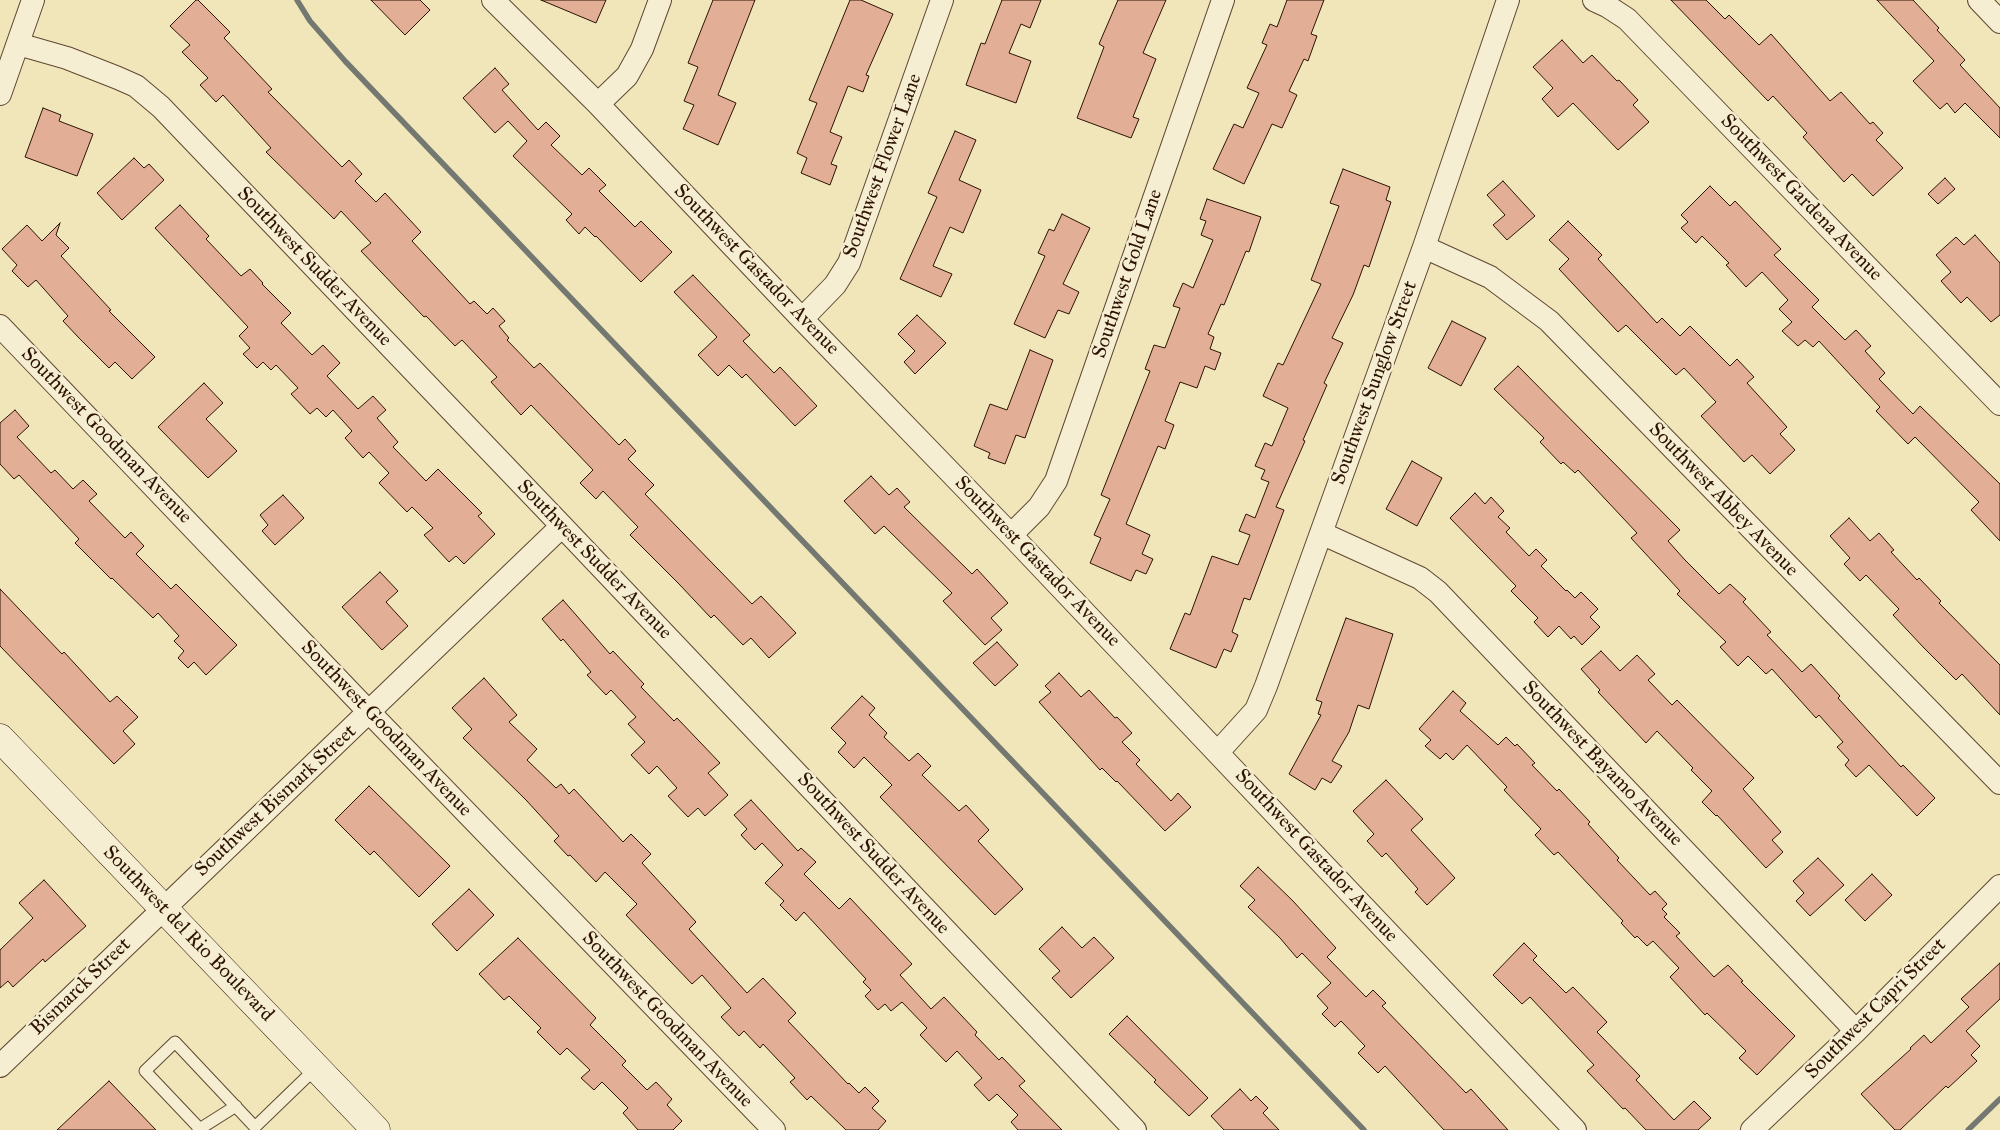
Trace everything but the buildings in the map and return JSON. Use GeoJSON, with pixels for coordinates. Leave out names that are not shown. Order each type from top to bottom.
{"type":"FeatureCollection","features":[{"type":"Feature","properties":{"kind":"street"},"geometry":{"type":"LineString","coordinates":[[0,94],[32,0]]}},
{"type":"Feature","properties":{"kind":"street","name":"Southwest Gastador Avenue"},"geometry":{"type":"LineString","coordinates":[[493,0],[598,104],[1011,535],[1575,1130]]}},
{"type":"Feature","properties":{"kind":"street"},"geometry":{"type":"LineString","coordinates":[[598,104],[626,76],[642,49],[660,0]]}},
{"type":"Feature","properties":{"kind":"street","name":"Southwest Flower Lane"},"geometry":{"type":"LineString","coordinates":[[802,319],[835,285],[849,264],[942,0]]}},
{"type":"Feature","properties":{"kind":"street","name":"Southwest Gold Lane"},"geometry":{"type":"LineString","coordinates":[[1011,535],[1040,507],[1056,481],[1223,0]]}},
{"type":"Feature","properties":{"kind":"street","name":"Southwest Sunglow Street"},"geometry":{"type":"LineString","coordinates":[[1218,752],[1245,723],[1259,702],[1424,248],[1508,0]]}},
{"type":"Feature","properties":{"kind":"street","name":"Southwest Gardena Avenue"},"geometry":{"type":"LineString","coordinates":[[1594,0],[1627,19],[2000,404]]}},
{"type":"Feature","properties":{"kind":"street"},"geometry":{"type":"LineString","coordinates":[[1979,0],[2000,22]]}},
{"type":"Feature","properties":{"kind":"street","name":"Southwest Sudder Avenue"},"geometry":{"type":"LineString","coordinates":[[18,44],[67,58],[118,78],[136,86],[149,96],[562,526],[1133,1129]]}},
{"type":"Feature","properties":{"kind":"street","name":"Southwest Abbey Avenue"},"geometry":{"type":"LineString","coordinates":[[1424,248],[1490,277],[1548,321],[2000,783]]}},
{"type":"Feature","properties":{"kind":"street","name":"Southwest Goodman Avenue"},"geometry":{"type":"LineString","coordinates":[[0,326],[774,1130]]}},
{"type":"Feature","properties":{"kind":"street","name":"Southwest Bismark Street"},"geometry":{"type":"LineString","coordinates":[[162,908],[370,712],[562,526]]}},
{"type":"Feature","properties":{"kind":"street","name":"Southwest Bayamo Avenue"},"geometry":{"type":"LineString","coordinates":[[1321,533],[1420,578],[1438,592],[1856,1030]]}},
{"type":"Feature","properties":{"kind":"street","name":"Southwest del Rio Boulevard"},"geometry":{"type":"LineString","coordinates":[[0,738],[376,1130]]}},
{"type":"Feature","properties":{"kind":"street","name":"Southwest Capri Street"},"geometry":{"type":"LineString","coordinates":[[1752,1130],[1856,1030],[2000,886]]}},
{"type":"Feature","properties":{"kind":"street","name":"Bismarck Street"},"geometry":{"type":"LineString","coordinates":[[0,1066],[162,908]]}},
{"type":"Feature","properties":{"kind":"lane"},"geometry":{"type":"LineString","coordinates":[[236,1106],[199,1129],[145,1071],[175,1042],[236,1106],[254,1127],[316,1068]]}},
{"type":"Feature","properties":{"kind":"waterway"},"geometry":{"type":"LineString","coordinates":[[297,0],[310,21],[345,61],[1364,1130]]}},
{"type":"Feature","properties":{"kind":"waterway"},"geometry":{"type":"LineString","coordinates":[[1968,1130],[2000,1099]]}}]}
